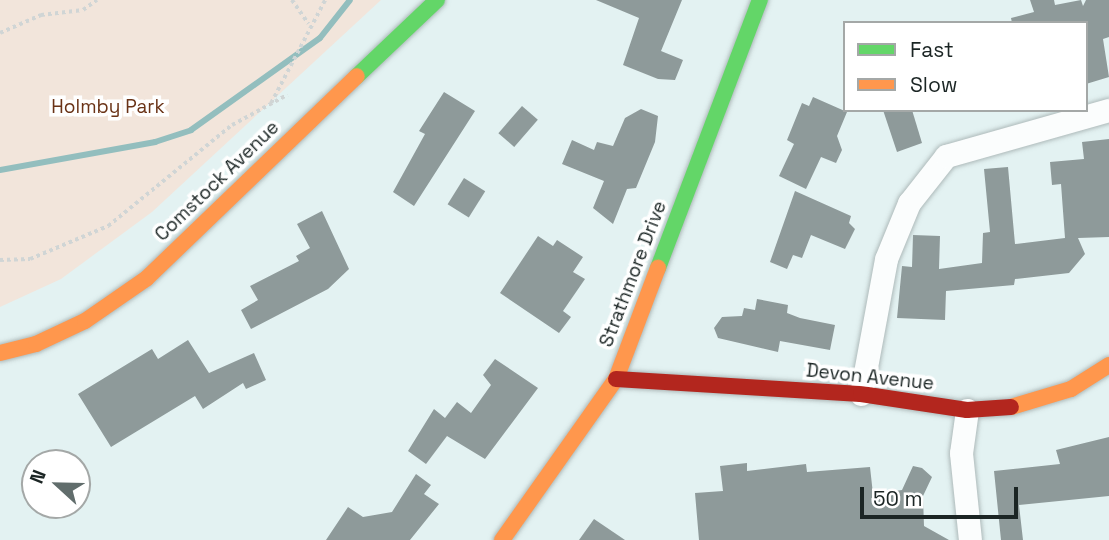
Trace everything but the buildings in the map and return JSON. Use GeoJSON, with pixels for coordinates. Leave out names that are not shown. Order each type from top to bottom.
{"type":"FeatureCollection","features":[{"type":"Feature","properties":{"kind":"street","name":"Comstock Avenue"},"geometry":{"type":"LineString","coordinates":[[0,353],[36,344],[85,321],[147,278],[437,0]]}},
{"type":"Feature","properties":{"kind":"street","name":"Strathmore Drive"},"geometry":{"type":"LineString","coordinates":[[502,540],[616,379],[760,0]]}},
{"type":"Feature","properties":{"kind":"street"},"geometry":{"type":"LineString","coordinates":[[861,394],[886,259],[909,203],[947,156],[1109,110]]}},
{"type":"Feature","properties":{"kind":"street","name":"Devon Avenue"},"geometry":{"type":"LineString","coordinates":[[616,379],[861,394],[967,410],[1016,407],[1071,388],[1109,365]]}},
{"type":"Feature","properties":{"kind":"street"},"geometry":{"type":"LineString","coordinates":[[967,410],[961,453],[970,540]]}},
{"type":"Feature","properties":{"kind":"path"},"geometry":{"type":"LineString","coordinates":[[0,33],[41,15],[83,10],[97,0]]}},
{"type":"Feature","properties":{"kind":"path"},"geometry":{"type":"LineString","coordinates":[[292,0],[309,23]]}},
{"type":"Feature","properties":{"kind":"path"},"geometry":{"type":"LineString","coordinates":[[270,104],[309,23],[326,0]]}},
{"type":"Feature","properties":{"kind":"path"},"geometry":{"type":"LineString","coordinates":[[0,260],[30,259],[108,226],[232,125],[287,95]]}},
{"type":"Feature","properties":{"kind":"green space","name":"Holmby Park"},"geometry":{"type":"Polygon","coordinates":[[[0,0],[381,0],[152,212],[61,279],[0,307],[0,0]]]}},
{"type":"Feature","properties":{"kind":"waterway"},"geometry":{"type":"LineString","coordinates":[[0,170],[155,142],[191,130],[320,38],[350,0]]}},
{"type":"Feature","properties":{"kind":"traffic: fast"},"geometry":{"type":"LineString","coordinates":[[357,76],[437,0]]}},
{"type":"Feature","properties":{"kind":"traffic: fast"},"geometry":{"type":"LineString","coordinates":[[658,268],[760,0]]}},
{"type":"Feature","properties":{"kind":"traffic: slow"},"geometry":{"type":"LineString","coordinates":[[0,353],[36,344],[85,321],[147,278],[357,76]]}},
{"type":"Feature","properties":{"kind":"traffic: slow"},"geometry":{"type":"LineString","coordinates":[[502,540],[616,379],[658,268]]}},
{"type":"Feature","properties":{"kind":"traffic: slow"},"geometry":{"type":"LineString","coordinates":[[1011,407],[1071,389],[1109,365]]}},
{"type":"Feature","properties":{"kind":"traffic: jam"},"geometry":{"type":"LineString","coordinates":[[616,379],[861,394],[967,410],[1011,407]]}}]}
